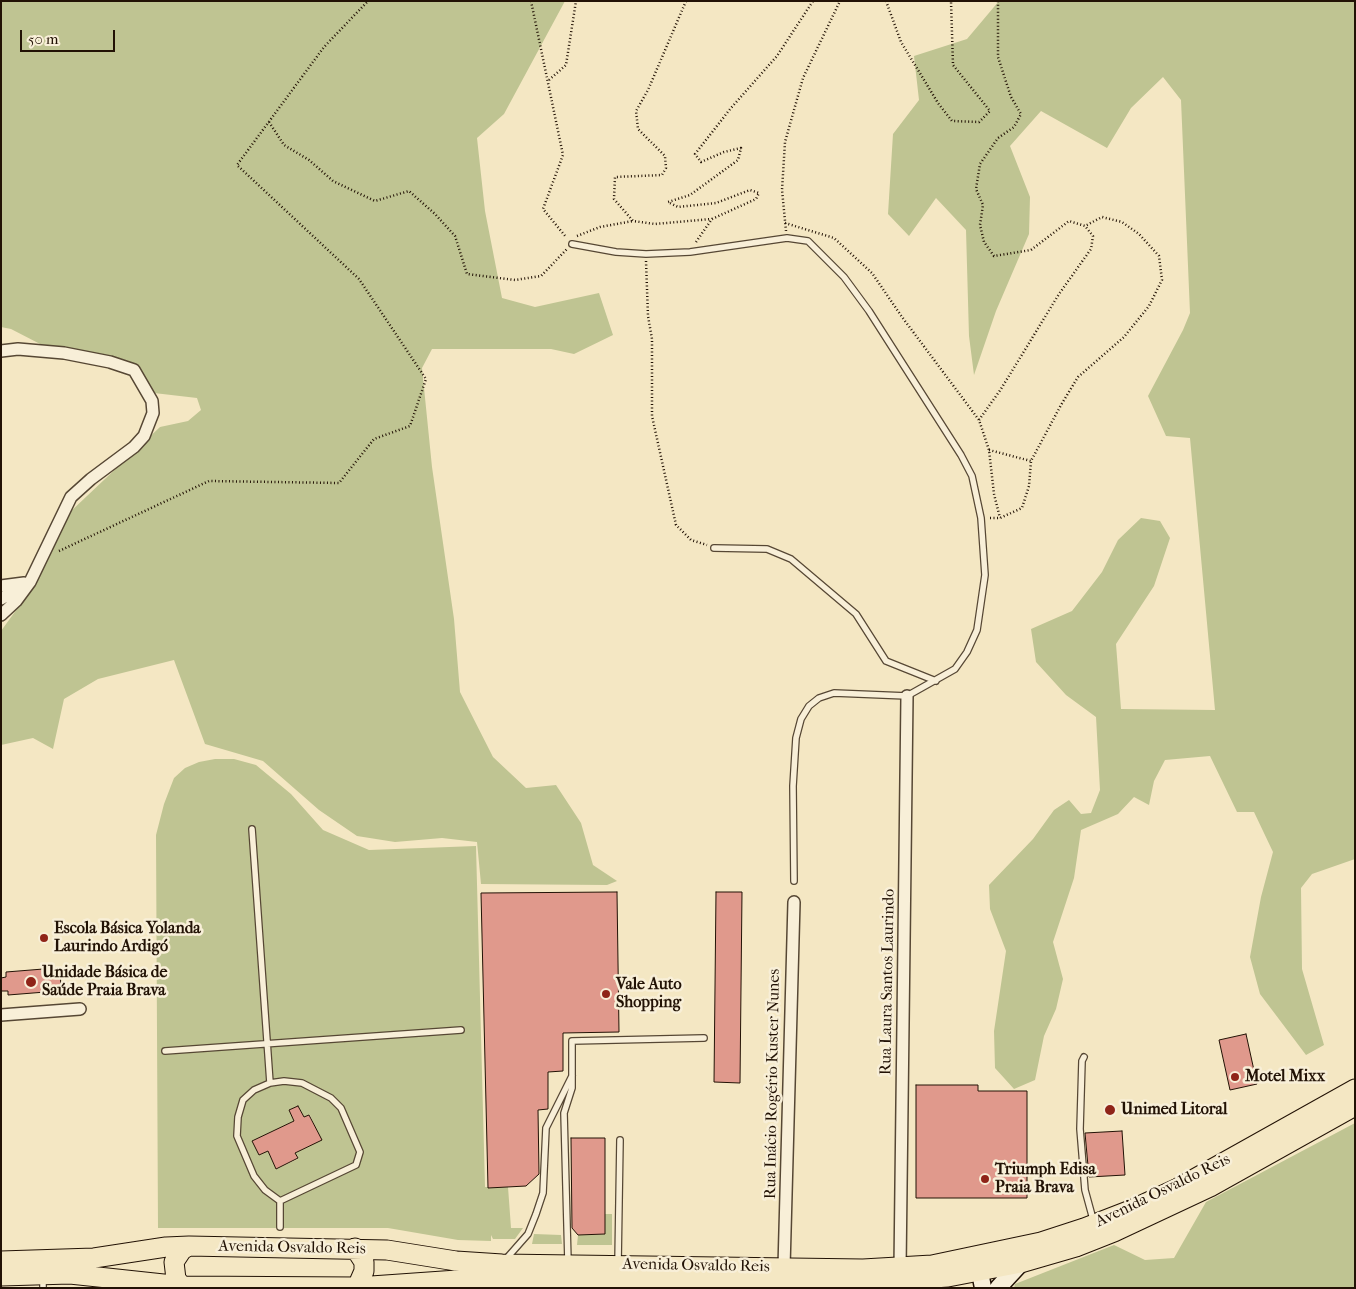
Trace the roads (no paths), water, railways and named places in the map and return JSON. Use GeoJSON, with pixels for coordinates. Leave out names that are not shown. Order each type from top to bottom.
{"type":"FeatureCollection","features":[{"type":"Feature","properties":{"kind":"main road","name":"Avenida Osvaldo Reis"},"geometry":{"type":"LineString","coordinates":[[1,1276],[43,1281],[96,1276],[182,1286],[278,1287],[357,1287],[486,1278],[953,1282],[1041,1242],[1094,1224],[1178,1188],[1355,1089]]}},
{"type":"Feature","properties":{"kind":"main road","name":"Avenida Osvaldo Reis"},"geometry":{"type":"LineString","coordinates":[[1,1261],[94,1258],[166,1247],[189,1246],[355,1248],[387,1250],[456,1261],[502,1264],[900,1268],[932,1265],[978,1272],[1021,1263],[1076,1247],[1150,1217],[1210,1188],[1355,1106]]}},
{"type":"Feature","properties":{"kind":"main road"},"geometry":{"type":"LineString","coordinates":[[182,1286],[176,1279],[174,1262],[182,1250],[189,1246]]}},
{"type":"Feature","properties":{"kind":"main road"},"geometry":{"type":"LineString","coordinates":[[355,1248],[364,1262],[364,1271],[357,1287]]}},
{"type":"Feature","properties":{"kind":"main road"},"geometry":{"type":"LineString","coordinates":[[998,1288],[1021,1263]]}},
{"type":"Feature","properties":{"kind":"street"},"geometry":{"type":"LineString","coordinates":[[1,351],[18,349],[46,351],[110,362],[134,370],[152,401],[153,413],[144,436],[71,497],[30,582],[16,601],[1,614]]}},
{"type":"Feature","properties":{"kind":"street"},"geometry":{"type":"LineString","coordinates":[[1,586],[30,582]]}},
{"type":"Feature","properties":{"kind":"street"},"geometry":{"type":"LineString","coordinates":[[1,598],[30,582]]}},
{"type":"Feature","properties":{"kind":"street","name":"Rua Laura Santos Laurindo"},"geometry":{"type":"LineString","coordinates":[[900,1268],[907,696]]}},
{"type":"Feature","properties":{"kind":"street","name":"Rua Inácio Rogério Kuster Nunes"},"geometry":{"type":"LineString","coordinates":[[784,1267],[794,902]]}},
{"type":"Feature","properties":{"kind":"street"},"geometry":{"type":"LineString","coordinates":[[1,1015],[80,1009]]}},
{"type":"Feature","properties":{"kind":"lane"},"geometry":{"type":"LineString","coordinates":[[572,244],[616,252],[646,254],[690,252],[787,238],[800,238],[812,245],[844,277],[869,311],[961,454],[972,476],[981,518],[985,575],[977,630],[967,652],[955,669],[907,696],[834,693],[818,698],[809,706],[801,719],[796,738],[793,786],[794,881]]}},
{"type":"Feature","properties":{"kind":"lane"},"geometry":{"type":"LineString","coordinates":[[714,548],[767,549],[791,559],[856,614],[886,661],[936,681]]}},
{"type":"Feature","properties":{"kind":"lane"},"geometry":{"type":"LineString","coordinates":[[252,829],[270,1083]]}},
{"type":"Feature","properties":{"kind":"lane"},"geometry":{"type":"LineString","coordinates":[[165,1051],[461,1030]]}},
{"type":"Feature","properties":{"kind":"lane"},"geometry":{"type":"LineString","coordinates":[[568,1264],[564,1113],[572,1088],[572,1041],[704,1038]]}},
{"type":"Feature","properties":{"kind":"lane"},"geometry":{"type":"LineString","coordinates":[[1084,1057],[1082,1060],[1080,1129],[1085,1190],[1094,1224]]}},
{"type":"Feature","properties":{"kind":"lane"},"geometry":{"type":"LineString","coordinates":[[502,1264],[528,1234],[536,1214],[543,1193],[546,1128],[573,1074]]}},
{"type":"Feature","properties":{"kind":"lane"},"geometry":{"type":"LineString","coordinates":[[284,1081],[302,1083],[331,1098],[341,1108],[360,1152],[356,1166],[280,1201],[266,1190],[254,1176],[237,1136],[238,1118],[243,1100],[254,1090],[270,1083],[284,1081]]}},
{"type":"Feature","properties":{"kind":"lane"},"geometry":{"type":"LineString","coordinates":[[557,1105],[567,1106]]}},
{"type":"Feature","properties":{"kind":"lane"},"geometry":{"type":"LineString","coordinates":[[618,1265],[620,1140]]}},
{"type":"Feature","properties":{"kind":"lane"},"geometry":{"type":"LineString","coordinates":[[280,1201],[280,1227]]}},
{"type":"Feature","properties":{"kind":"place","name":"Escola Básica Yolanda Laurindo Ardigó"},"geometry":{"type":"Point","coordinates":[44,938]}},
{"type":"Feature","properties":{"kind":"place","name":"Unidade Básica de Saúde Praia Brava"},"geometry":{"type":"Point","coordinates":[31,982]}},
{"type":"Feature","properties":{"kind":"place","name":"Vale Auto Shopping"},"geometry":{"type":"Point","coordinates":[606,994]}},
{"type":"Feature","properties":{"kind":"place","name":"Motel Mixx"},"geometry":{"type":"Point","coordinates":[1235,1077]}},
{"type":"Feature","properties":{"kind":"place","name":"Unimed Litoral"},"geometry":{"type":"Point","coordinates":[1110,1110]}},
{"type":"Feature","properties":{"kind":"place","name":"Triumph Edisa Praia Brava"},"geometry":{"type":"Point","coordinates":[985,1179]}}]}
